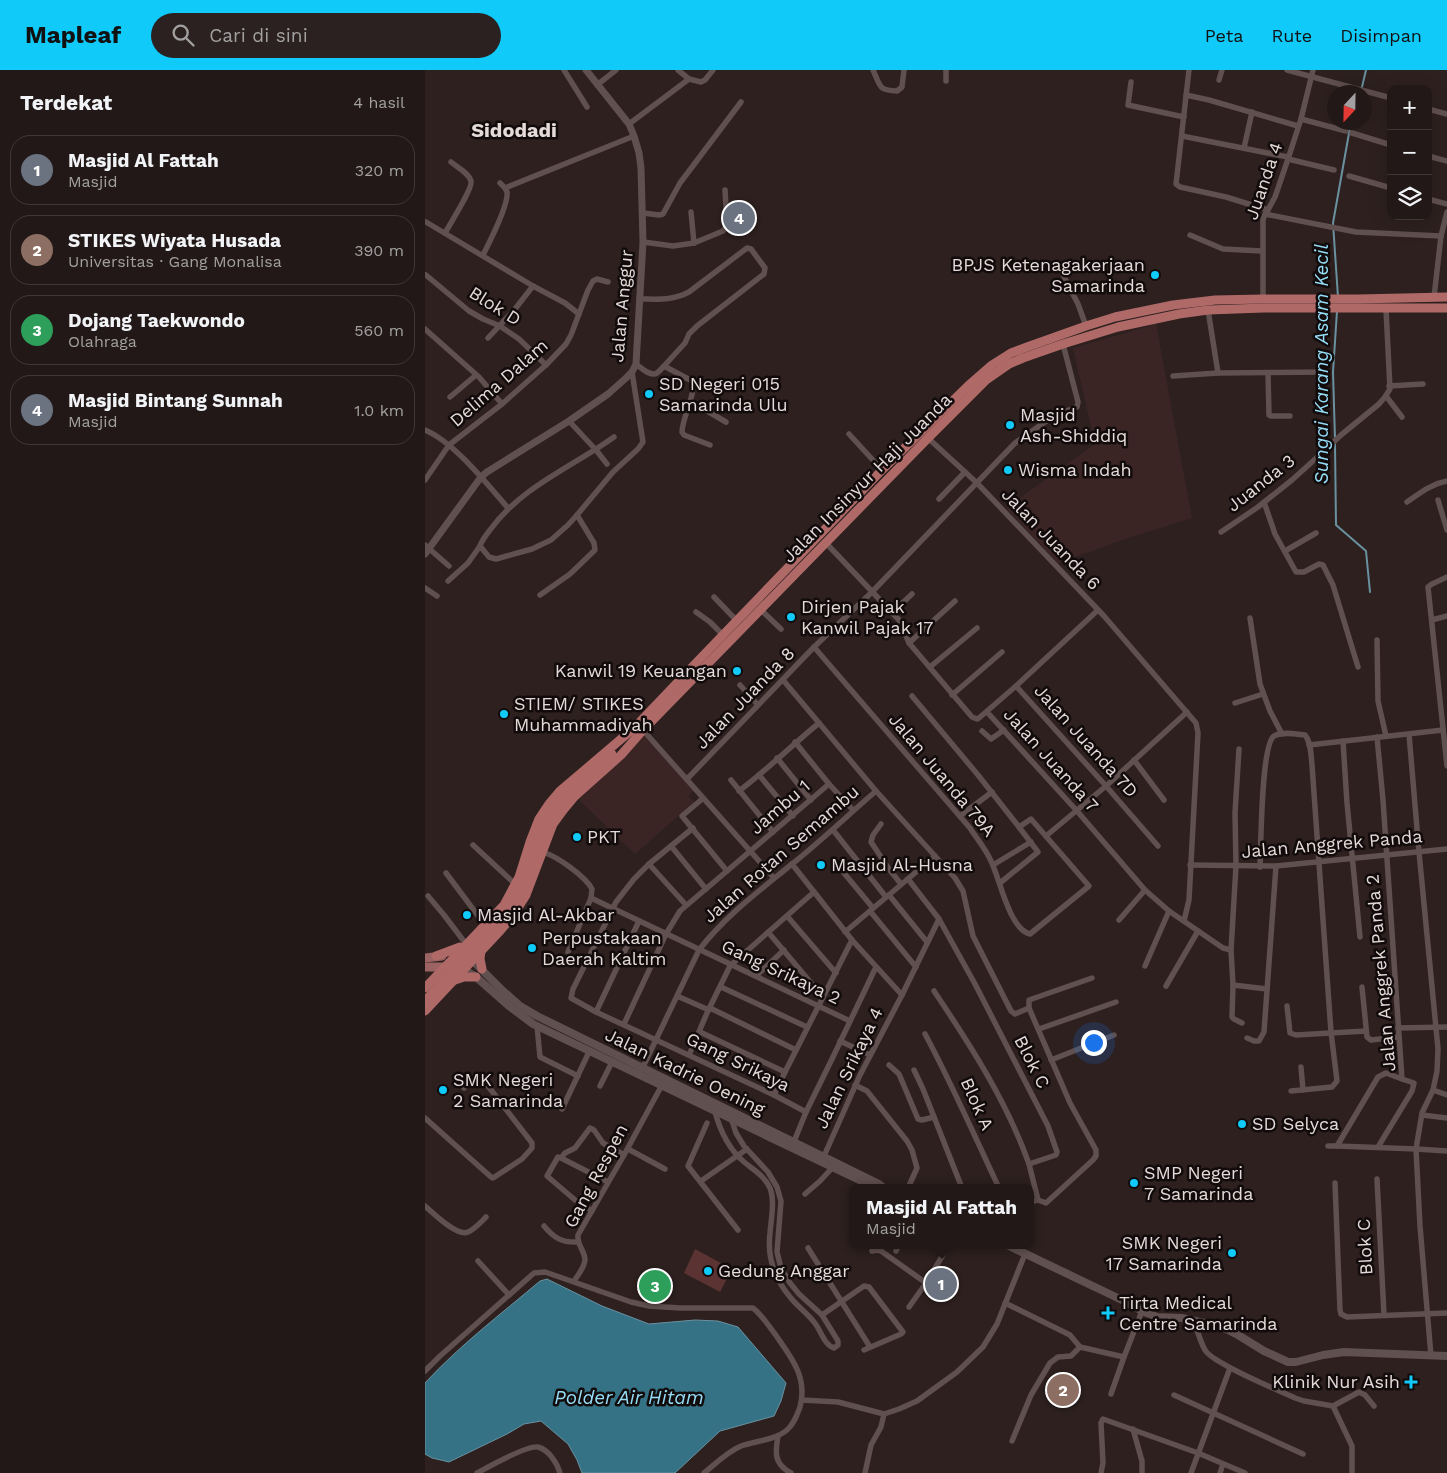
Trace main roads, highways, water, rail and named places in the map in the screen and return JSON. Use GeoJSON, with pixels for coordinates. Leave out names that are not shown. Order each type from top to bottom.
{"type":"FeatureCollection","features":[{"type":"Feature","properties":{"kind":"highway","name":"Jalan Insinyur Haji Juanda"},"geometry":{"type":"LineString","coordinates":[[427,986],[505,905],[515,884],[539,819],[549,804],[575,777],[639,731],[883,470],[968,386],[992,365],[1027,346],[1086,326],[1115,317],[1173,305],[1215,300],[1447,297]]}},
{"type":"Feature","properties":{"kind":"highway","name":"Jalan Insinyur Haji Juanda"},"geometry":{"type":"LineString","coordinates":[[425,1011],[514,914],[526,895],[553,824],[563,808],[621,755],[639,731],[723,635],[761,610],[928,438],[986,380],[1000,370],[1023,358],[1063,344],[1118,328],[1179,314],[1209,310],[1264,308],[1447,308]]}},
{"type":"Feature","properties":{"kind":"highway"},"geometry":{"type":"LineString","coordinates":[[1115,317],[1118,328]]}},
{"type":"Feature","properties":{"kind":"highway"},"geometry":{"type":"LineString","coordinates":[[425,1001],[510,909],[522,887],[539,837],[553,810],[570,792],[639,731]]}},
{"type":"Feature","properties":{"kind":"highway"},"geometry":{"type":"LineString","coordinates":[[436,956],[465,945]]}},
{"type":"Feature","properties":{"kind":"highway"},"geometry":{"type":"LineString","coordinates":[[481,950],[482,969]]}},
{"type":"Feature","properties":{"kind":"highway"},"geometry":{"type":"LineString","coordinates":[[425,975],[427,986]]}},
{"type":"Feature","properties":{"kind":"highway"},"geometry":{"type":"LineString","coordinates":[[453,981],[464,977],[476,977]]}},
{"type":"Feature","properties":{"kind":"main road"},"geometry":{"type":"LineString","coordinates":[[425,958],[454,956],[472,960]]}},
{"type":"Feature","properties":{"kind":"main road","name":"Jalan Kadrie Oening"},"geometry":{"type":"LineString","coordinates":[[472,960],[520,1006],[641,1071],[662,1085],[715,1112],[824,1156],[879,1184]]}},
{"type":"Feature","properties":{"kind":"main road"},"geometry":{"type":"LineString","coordinates":[[425,967],[446,966],[463,969]]}},
{"type":"Feature","properties":{"kind":"main road","name":"Jalan Kadrie Oening"},"geometry":{"type":"LineString","coordinates":[[463,969],[476,977],[509,1006],[537,1026],[612,1062],[641,1071],[728,1109],[868,1184]]}},
{"type":"Feature","properties":{"kind":"main road"},"geometry":{"type":"LineString","coordinates":[[1015,1249],[1122,1300],[1142,1312],[1157,1317],[1194,1320],[1222,1327],[1264,1351],[1288,1362],[1344,1352],[1447,1356]]}},
{"type":"Feature","properties":{"kind":"water","name":"Polder Air Hitam"},"geometry":{"type":"Polygon","coordinates":[[[547,1279],[602,1306],[649,1324],[695,1320],[718,1321],[738,1327],[786,1383],[774,1416],[720,1431],[675,1473],[582,1473],[568,1444],[541,1421],[524,1424],[449,1462],[432,1458],[425,1454],[425,1383],[481,1330],[540,1281],[547,1279]]]}},
{"type":"Feature","properties":{"kind":"waterway","name":"Sungai Karang Asam Kecil"},"geometry":{"type":"LineString","coordinates":[[1362,85],[1366,70]]}},
{"type":"Feature","properties":{"kind":"waterway","name":"Sungai Karang Asam Kecil"},"geometry":{"type":"LineString","coordinates":[[1338,297],[1333,223],[1350,130]]}},
{"type":"Feature","properties":{"kind":"waterway","name":"Sungai Karang Asam Kecil"},"geometry":{"type":"LineString","coordinates":[[1335,439],[1333,372],[1337,311]]}},
{"type":"Feature","properties":{"kind":"waterway","name":"Sungai Karang Asam Kecil"},"geometry":{"type":"LineString","coordinates":[[1335,444],[1336,525],[1366,551],[1370,592]]}},
{"type":"Feature","properties":{"kind":"place","name":"Masjid Bintang Sunnah"},"geometry":{"type":"Point","coordinates":[739,218]}},
{"type":"Feature","properties":{"kind":"place","name":"BPJS Ketenagakerjaan Samarinda"},"geometry":{"type":"Point","coordinates":[1155,275]}},
{"type":"Feature","properties":{"kind":"place","name":"SD Negeri 015 Samarinda Ulu"},"geometry":{"type":"Point","coordinates":[649,394]}},
{"type":"Feature","properties":{"kind":"place","name":"Masjid Ash-Shiddiq"},"geometry":{"type":"Point","coordinates":[1010,425]}},
{"type":"Feature","properties":{"kind":"place","name":"Wisma Indah"},"geometry":{"type":"Point","coordinates":[1008,470]}},
{"type":"Feature","properties":{"kind":"place","name":"Dirjen Pajak Kanwil Pajak 17"},"geometry":{"type":"Point","coordinates":[791,617]}},
{"type":"Feature","properties":{"kind":"place","name":"Kanwil 19 Keuangan"},"geometry":{"type":"Point","coordinates":[737,671]}},
{"type":"Feature","properties":{"kind":"place","name":"STIEM/ STIKES Muhammadiyah"},"geometry":{"type":"Point","coordinates":[504,714]}},
{"type":"Feature","properties":{"kind":"place","name":"PKT"},"geometry":{"type":"Point","coordinates":[577,837]}},
{"type":"Feature","properties":{"kind":"place","name":"Masjid Al-Husna"},"geometry":{"type":"Point","coordinates":[821,865]}},
{"type":"Feature","properties":{"kind":"place","name":"Masjid Al-Akbar"},"geometry":{"type":"Point","coordinates":[467,915]}},
{"type":"Feature","properties":{"kind":"place","name":"Perpustakaan Daerah Kaltim"},"geometry":{"type":"Point","coordinates":[532,948]}},
{"type":"Feature","properties":{"kind":"place","name":"SMK Negeri 2 Samarinda"},"geometry":{"type":"Point","coordinates":[443,1090]}},
{"type":"Feature","properties":{"kind":"place","name":"SD Selyca"},"geometry":{"type":"Point","coordinates":[1242,1124]}},
{"type":"Feature","properties":{"kind":"place","name":"SMP Negeri 7 Samarinda"},"geometry":{"type":"Point","coordinates":[1134,1183]}},
{"type":"Feature","properties":{"kind":"place","name":"SMK Negeri 17 Samarinda"},"geometry":{"type":"Point","coordinates":[1232,1253]}},
{"type":"Feature","properties":{"kind":"place","name":"Gedung Anggar"},"geometry":{"type":"Point","coordinates":[708,1271]}},
{"type":"Feature","properties":{"kind":"place","name":"Masjid Al Fattah"},"geometry":{"type":"Point","coordinates":[941,1284]}},
{"type":"Feature","properties":{"kind":"place","name":"Dojang Taekwondo"},"geometry":{"type":"Point","coordinates":[655,1286]}},
{"type":"Feature","properties":{"kind":"place","name":"Tirta Medical Centre Samarinda"},"geometry":{"type":"Point","coordinates":[1108,1313]}},
{"type":"Feature","properties":{"kind":"place","name":"Klinik Nur Asih"},"geometry":{"type":"Point","coordinates":[1411,1382]}},
{"type":"Feature","properties":{"kind":"place","name":"STIKES Wiyata Husada"},"geometry":{"type":"Point","coordinates":[1063,1390]}},
{"type":"Feature","properties":{"kind":"district","name":"Sidodadi"},"geometry":{"type":"Point","coordinates":[514,130]}}]}
